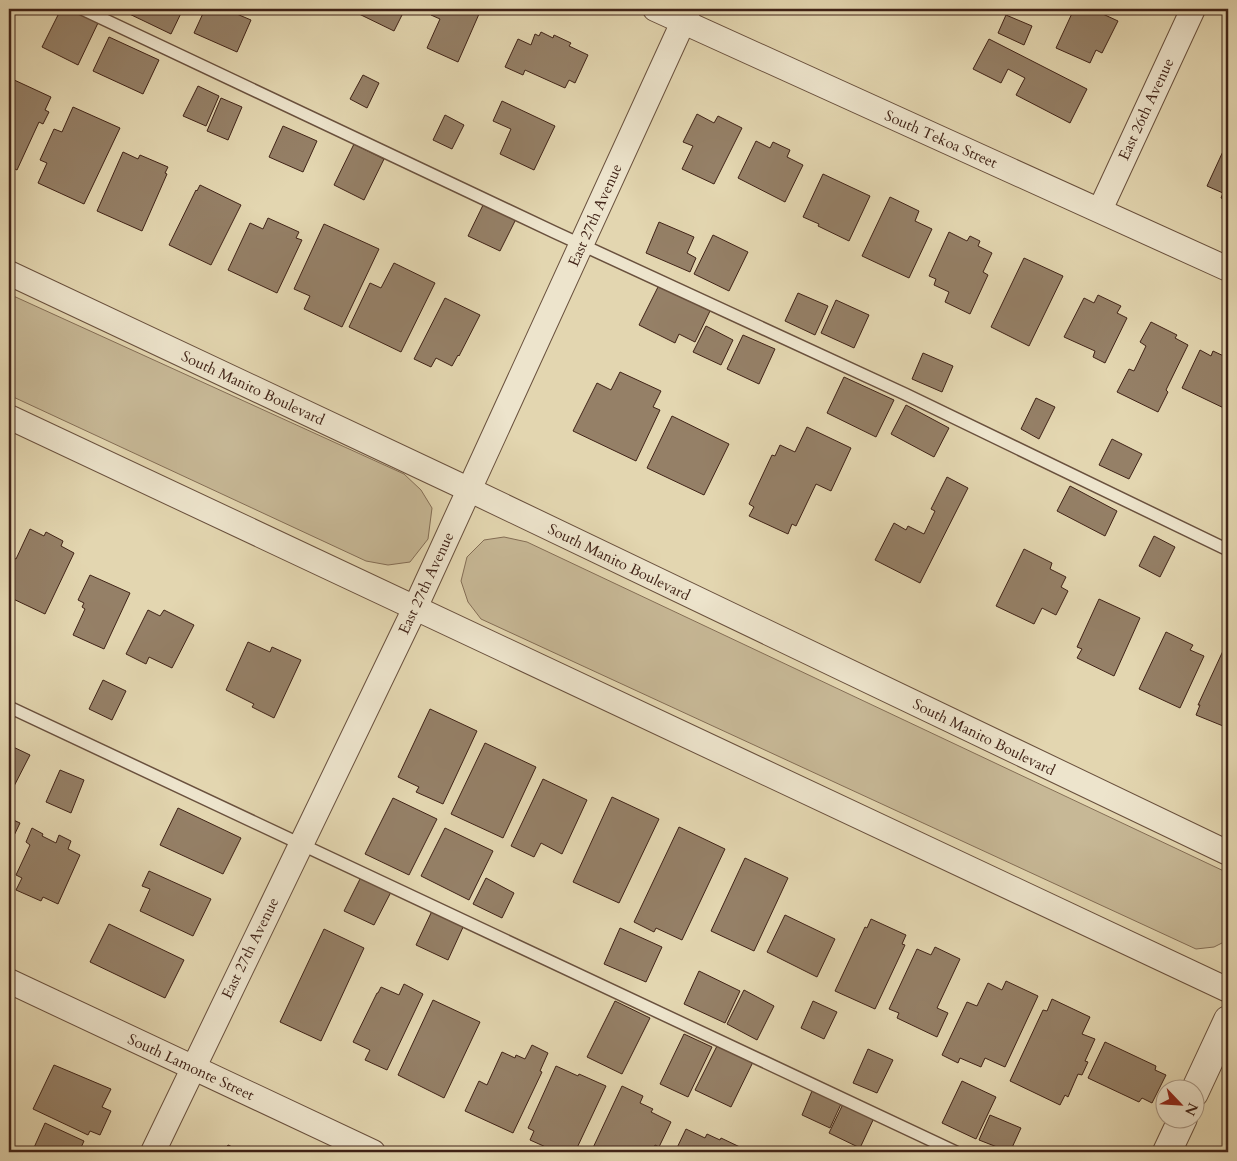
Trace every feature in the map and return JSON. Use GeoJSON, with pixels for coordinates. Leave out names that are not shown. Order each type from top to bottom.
{"type":"FeatureCollection","features":[{"type":"Feature","properties":{"kind":"street","name":"South Tekoa Street"},"geometry":{"type":"LineString","coordinates":[[655,9],[686,15],[1228,269]]}},
{"type":"Feature","properties":{"kind":"street","name":"East 26th Avenue"},"geometry":{"type":"LineString","coordinates":[[1100,210],[1192,9]]}},
{"type":"Feature","properties":{"kind":"street","name":"East 27th Avenue"},"geometry":{"type":"LineString","coordinates":[[153,1152],[415,608],[686,15]]}},
{"type":"Feature","properties":{"kind":"street","name":"South Manito Boulevard"},"geometry":{"type":"LineString","coordinates":[[9,273],[470,490],[1228,853]]}},
{"type":"Feature","properties":{"kind":"street"},"geometry":{"type":"LineString","coordinates":[[9,417],[1228,990]]}},
{"type":"Feature","properties":{"kind":"street","name":"South Lamonte Street"},"geometry":{"type":"LineString","coordinates":[[9,981],[373,1152]]}},
{"type":"Feature","properties":{"kind":"street"},"geometry":{"type":"LineString","coordinates":[[1201,1078],[1228,1020]]}},
{"type":"Feature","properties":{"kind":"street"},"geometry":{"type":"LineString","coordinates":[[1167,1152],[1178,1128]]}},
{"type":"Feature","properties":{"kind":"lane"},"geometry":{"type":"LineString","coordinates":[[82,9],[905,394],[1228,550]]}},
{"type":"Feature","properties":{"kind":"lane"},"geometry":{"type":"LineString","coordinates":[[9,707],[956,1152]]}},
{"type":"Feature","properties":{"kind":"shaded area"},"geometry":{"type":"Polygon","coordinates":[[[9,294],[404,474],[421,490],[432,508],[428,539],[410,562],[388,565],[366,561],[9,395],[9,294]]]}},
{"type":"Feature","properties":{"kind":"shaded area"},"geometry":{"type":"Polygon","coordinates":[[[504,537],[527,542],[1228,873],[1228,940],[1214,947],[1196,949],[481,619],[468,602],[461,581],[467,557],[484,540],[504,537]]]}},
{"type":"Feature","properties":{"kind":"building"},"geometry":{"type":"Polygon","coordinates":[[[61,9],[70,9],[98,23],[78,65],[42,47],[61,9]]]}},
{"type":"Feature","properties":{"kind":"building"},"geometry":{"type":"Polygon","coordinates":[[[119,9],[183,9],[171,34],[119,9]]]}},
{"type":"Feature","properties":{"kind":"building"},"geometry":{"type":"Polygon","coordinates":[[[205,9],[225,9],[251,20],[237,52],[194,33],[205,9]]]}},
{"type":"Feature","properties":{"kind":"building"},"geometry":{"type":"Polygon","coordinates":[[[359,9],[405,9],[394,31],[357,13],[359,9]]]}},
{"type":"Feature","properties":{"kind":"building"},"geometry":{"type":"Polygon","coordinates":[[[433,9],[467,9],[479,14],[458,62],[427,48],[440,19],[431,15],[433,9]]]}},
{"type":"Feature","properties":{"kind":"building"},"geometry":{"type":"Polygon","coordinates":[[[1074,9],[1092,9],[1118,21],[1102,53],[1096,50],[1090,63],[1056,48],[1074,9]]]}},
{"type":"Feature","properties":{"kind":"building"},"geometry":{"type":"Polygon","coordinates":[[[1006,15],[1032,26],[1024,45],[998,33],[1006,15]]]}},
{"type":"Feature","properties":{"kind":"building"},"geometry":{"type":"Polygon","coordinates":[[[541,32],[553,38],[554,35],[571,43],[569,46],[588,55],[575,83],[569,80],[565,88],[525,70],[523,75],[505,67],[518,39],[531,45],[535,34],[539,36],[541,32]]]}},
{"type":"Feature","properties":{"kind":"building"},"geometry":{"type":"Polygon","coordinates":[[[109,37],[159,60],[143,94],[93,71],[109,37]]]}},
{"type":"Feature","properties":{"kind":"building"},"geometry":{"type":"Polygon","coordinates":[[[989,39],[1087,89],[1070,123],[1016,95],[1025,78],[1008,69],[1001,83],[973,69],[989,39]]]}},
{"type":"Feature","properties":{"kind":"building"},"geometry":{"type":"Polygon","coordinates":[[[363,75],[379,83],[367,108],[350,99],[363,75]]]}},
{"type":"Feature","properties":{"kind":"building"},"geometry":{"type":"Polygon","coordinates":[[[12,79],[51,97],[45,110],[49,112],[43,124],[39,122],[17,170],[9,166],[9,87],[12,79]]]}},
{"type":"Feature","properties":{"kind":"building"},"geometry":{"type":"Polygon","coordinates":[[[198,86],[219,96],[206,126],[183,116],[198,86]]]}},
{"type":"Feature","properties":{"kind":"building"},"geometry":{"type":"Polygon","coordinates":[[[221,98],[242,107],[228,140],[207,131],[221,98]]]}},
{"type":"Feature","properties":{"kind":"building"},"geometry":{"type":"Polygon","coordinates":[[[502,101],[555,126],[534,170],[500,154],[511,129],[493,121],[502,101]]]}},
{"type":"Feature","properties":{"kind":"building"},"geometry":{"type":"Polygon","coordinates":[[[73,107],[120,128],[84,204],[38,183],[47,163],[40,160],[54,129],[62,132],[73,107]]]}},
{"type":"Feature","properties":{"kind":"building"},"geometry":{"type":"Polygon","coordinates":[[[697,114],[714,123],[718,116],[742,128],[714,184],[682,169],[693,146],[683,142],[697,114]]]}},
{"type":"Feature","properties":{"kind":"building"},"geometry":{"type":"Polygon","coordinates":[[[445,115],[464,125],[452,149],[433,140],[445,115]]]}},
{"type":"Feature","properties":{"kind":"building"},"geometry":{"type":"Polygon","coordinates":[[[283,126],[317,141],[303,172],[269,157],[283,126]]]}},
{"type":"Feature","properties":{"kind":"building"},"geometry":{"type":"Polygon","coordinates":[[[756,141],[770,148],[773,142],[790,150],[787,157],[803,165],[785,202],[738,178],[756,141]]]}},
{"type":"Feature","properties":{"kind":"building"},"geometry":{"type":"Polygon","coordinates":[[[354,144],[384,159],[364,200],[334,185],[354,144]]]}},
{"type":"Feature","properties":{"kind":"building"},"geometry":{"type":"Polygon","coordinates":[[[1225,147],[1228,148],[1228,201],[1221,198],[1223,193],[1207,186],[1225,147]]]}},
{"type":"Feature","properties":{"kind":"building"},"geometry":{"type":"Polygon","coordinates":[[[123,152],[138,159],[140,155],[168,167],[165,173],[167,174],[142,231],[97,211],[123,152]]]}},
{"type":"Feature","properties":{"kind":"building"},"geometry":{"type":"Polygon","coordinates":[[[823,174],[870,196],[849,241],[803,217],[823,174]]]}},
{"type":"Feature","properties":{"kind":"building"},"geometry":{"type":"Polygon","coordinates":[[[200,185],[241,205],[211,265],[169,245],[200,185]]]}},
{"type":"Feature","properties":{"kind":"building"},"geometry":{"type":"Polygon","coordinates":[[[890,197],[919,211],[915,221],[932,229],[909,278],[862,256],[890,197]]]}},
{"type":"Feature","properties":{"kind":"building"},"geometry":{"type":"Polygon","coordinates":[[[485,201],[517,217],[500,251],[468,236],[485,201]]]}},
{"type":"Feature","properties":{"kind":"building"},"geometry":{"type":"Polygon","coordinates":[[[268,218],[299,232],[296,238],[302,240],[277,293],[228,270],[250,223],[263,229],[268,218]]]}},
{"type":"Feature","properties":{"kind":"building"},"geometry":{"type":"Polygon","coordinates":[[[659,222],[694,237],[687,253],[696,258],[690,272],[646,253],[659,222]]]}},
{"type":"Feature","properties":{"kind":"building"},"geometry":{"type":"Polygon","coordinates":[[[324,224],[379,249],[342,327],[304,309],[310,296],[294,289],[324,224]]]}},
{"type":"Feature","properties":{"kind":"building"},"geometry":{"type":"Polygon","coordinates":[[[949,232],[967,241],[970,236],[980,241],[978,246],[992,253],[983,272],[988,275],[970,314],[945,302],[949,292],[934,285],[936,279],[929,276],[949,232]]]}},
{"type":"Feature","properties":{"kind":"building"},"geometry":{"type":"Polygon","coordinates":[[[713,235],[748,252],[729,291],[694,274],[713,235]]]}},
{"type":"Feature","properties":{"kind":"building"},"geometry":{"type":"Polygon","coordinates":[[[1024,258],[1063,276],[1029,346],[991,327],[1024,258]]]}},
{"type":"Feature","properties":{"kind":"building"},"geometry":{"type":"Polygon","coordinates":[[[394,263],[435,283],[401,352],[349,327],[370,283],[381,288],[394,263]]]}},
{"type":"Feature","properties":{"kind":"building"},"geometry":{"type":"Polygon","coordinates":[[[659,285],[710,311],[695,342],[679,334],[675,343],[639,325],[659,285]]]}},
{"type":"Feature","properties":{"kind":"building"},"geometry":{"type":"Polygon","coordinates":[[[798,293],[828,306],[815,335],[785,321],[798,293]]]}},
{"type":"Feature","properties":{"kind":"building"},"geometry":{"type":"Polygon","coordinates":[[[1098,295],[1121,306],[1117,313],[1127,318],[1105,363],[1093,357],[1095,351],[1064,337],[1084,298],[1094,303],[1098,295]]]}},
{"type":"Feature","properties":{"kind":"building"},"geometry":{"type":"Polygon","coordinates":[[[445,298],[480,315],[452,366],[436,358],[431,367],[414,359],[445,298]]]}},
{"type":"Feature","properties":{"kind":"building"},"geometry":{"type":"Polygon","coordinates":[[[836,300],[869,315],[854,348],[821,333],[836,300]]]}},
{"type":"Feature","properties":{"kind":"building"},"geometry":{"type":"Polygon","coordinates":[[[1151,322],[1177,335],[1175,338],[1188,345],[1166,390],[1168,392],[1158,412],[1117,392],[1129,369],[1134,371],[1146,346],[1140,342],[1151,322]]]}},
{"type":"Feature","properties":{"kind":"building"},"geometry":{"type":"Polygon","coordinates":[[[706,326],[733,340],[721,365],[693,352],[706,326]]]}},
{"type":"Feature","properties":{"kind":"building"},"geometry":{"type":"Polygon","coordinates":[[[743,335],[775,349],[759,384],[727,369],[743,335]]]}},
{"type":"Feature","properties":{"kind":"building"},"geometry":{"type":"Polygon","coordinates":[[[1200,350],[1211,356],[1213,351],[1228,358],[1228,410],[1182,388],[1200,350]]]}},
{"type":"Feature","properties":{"kind":"building"},"geometry":{"type":"Polygon","coordinates":[[[923,353],[953,366],[942,392],[912,379],[923,353]]]}},
{"type":"Feature","properties":{"kind":"building"},"geometry":{"type":"Polygon","coordinates":[[[620,372],[661,391],[653,407],[660,410],[636,461],[573,431],[597,383],[611,390],[620,372]]]}},
{"type":"Feature","properties":{"kind":"building"},"geometry":{"type":"Polygon","coordinates":[[[844,377],[894,400],[876,437],[827,413],[844,377]]]}},
{"type":"Feature","properties":{"kind":"building"},"geometry":{"type":"Polygon","coordinates":[[[1036,398],[1055,407],[1039,439],[1021,429],[1036,398]]]}},
{"type":"Feature","properties":{"kind":"building"},"geometry":{"type":"Polygon","coordinates":[[[906,405],[949,428],[934,457],[891,434],[906,405]]]}},
{"type":"Feature","properties":{"kind":"building"},"geometry":{"type":"Polygon","coordinates":[[[672,416],[729,444],[704,495],[647,468],[672,416]]]}},
{"type":"Feature","properties":{"kind":"building"},"geometry":{"type":"Polygon","coordinates":[[[807,427],[851,448],[831,491],[816,484],[796,526],[792,524],[788,534],[749,516],[754,507],[749,504],[772,455],[775,456],[780,445],[795,452],[807,427]]]}},
{"type":"Feature","properties":{"kind":"building"},"geometry":{"type":"Polygon","coordinates":[[[1112,439],[1142,454],[1129,479],[1099,465],[1112,439]]]}},
{"type":"Feature","properties":{"kind":"building"},"geometry":{"type":"Polygon","coordinates":[[[947,477],[968,488],[920,583],[875,560],[894,523],[906,530],[908,526],[924,534],[935,511],[931,509],[947,477]]]}},
{"type":"Feature","properties":{"kind":"building"},"geometry":{"type":"Polygon","coordinates":[[[1070,486],[1117,511],[1105,536],[1057,511],[1070,486]]]}},
{"type":"Feature","properties":{"kind":"building"},"geometry":{"type":"Polygon","coordinates":[[[30,529],[44,536],[46,532],[63,541],[61,546],[74,553],[45,614],[9,597],[9,568],[14,558],[16,559],[30,529]]]}},
{"type":"Feature","properties":{"kind":"building"},"geometry":{"type":"Polygon","coordinates":[[[1154,536],[1175,547],[1160,577],[1139,566],[1154,536]]]}},
{"type":"Feature","properties":{"kind":"building"},"geometry":{"type":"Polygon","coordinates":[[[1024,549],[1052,563],[1050,569],[1066,577],[1061,587],[1068,591],[1056,615],[1042,608],[1034,624],[996,606],[1024,549]]]}},
{"type":"Feature","properties":{"kind":"building"},"geometry":{"type":"Polygon","coordinates":[[[90,575],[130,593],[104,649],[73,635],[85,609],[82,607],[84,603],[78,600],[90,575]]]}},
{"type":"Feature","properties":{"kind":"building"},"geometry":{"type":"Polygon","coordinates":[[[1099,599],[1140,618],[1114,676],[1077,658],[1082,649],[1077,647],[1099,599]]]}},
{"type":"Feature","properties":{"kind":"building"},"geometry":{"type":"Polygon","coordinates":[[[148,610],[160,616],[164,610],[194,625],[172,668],[149,657],[146,664],[126,654],[148,610]]]}},
{"type":"Feature","properties":{"kind":"building"},"geometry":{"type":"Polygon","coordinates":[[[1166,632],[1193,645],[1190,650],[1204,656],[1180,708],[1139,689],[1166,632]]]}},
{"type":"Feature","properties":{"kind":"building"},"geometry":{"type":"Polygon","coordinates":[[[1228,640],[1228,728],[1196,715],[1200,705],[1198,705],[1228,640]]]}},
{"type":"Feature","properties":{"kind":"building"},"geometry":{"type":"Polygon","coordinates":[[[248,642],[270,652],[272,647],[301,660],[274,718],[252,707],[254,704],[226,690],[248,642]]]}},
{"type":"Feature","properties":{"kind":"building"},"geometry":{"type":"Polygon","coordinates":[[[103,680],[126,691],[112,720],[89,709],[103,680]]]}},
{"type":"Feature","properties":{"kind":"building"},"geometry":{"type":"Polygon","coordinates":[[[430,709],[477,731],[443,804],[416,792],[419,787],[398,777],[430,709]]]}},
{"type":"Feature","properties":{"kind":"building"},"geometry":{"type":"Polygon","coordinates":[[[485,743],[536,767],[503,838],[451,814],[485,743]]]}},
{"type":"Feature","properties":{"kind":"building"},"geometry":{"type":"Polygon","coordinates":[[[9,745],[30,755],[12,790],[9,789],[9,745]]]}},
{"type":"Feature","properties":{"kind":"building"},"geometry":{"type":"Polygon","coordinates":[[[60,770],[84,780],[71,813],[46,802],[60,770]]]}},
{"type":"Feature","properties":{"kind":"building"},"geometry":{"type":"Polygon","coordinates":[[[543,779],[587,800],[562,854],[541,843],[534,857],[511,846],[543,779]]]}},
{"type":"Feature","properties":{"kind":"building"},"geometry":{"type":"Polygon","coordinates":[[[612,797],[659,819],[619,903],[573,882],[612,797]]]}},
{"type":"Feature","properties":{"kind":"building"},"geometry":{"type":"Polygon","coordinates":[[[393,798],[437,819],[409,875],[365,854],[393,798]]]}},
{"type":"Feature","properties":{"kind":"building"},"geometry":{"type":"Polygon","coordinates":[[[178,808],[241,838],[223,874],[160,845],[178,808]]]}},
{"type":"Feature","properties":{"kind":"building"},"geometry":{"type":"Polygon","coordinates":[[[9,818],[20,823],[9,846],[9,818]]]}},
{"type":"Feature","properties":{"kind":"building"},"geometry":{"type":"Polygon","coordinates":[[[679,827],[725,849],[682,940],[656,928],[654,932],[634,922],[679,827]]]}},
{"type":"Feature","properties":{"kind":"building"},"geometry":{"type":"Polygon","coordinates":[[[32,828],[56,843],[59,835],[71,841],[68,849],[80,855],[58,904],[43,897],[41,901],[16,890],[22,878],[16,875],[30,845],[26,842],[32,828]]]}},
{"type":"Feature","properties":{"kind":"building"},"geometry":{"type":"Polygon","coordinates":[[[445,828],[493,851],[469,900],[421,876],[445,828]]]}},
{"type":"Feature","properties":{"kind":"building"},"geometry":{"type":"Polygon","coordinates":[[[745,858],[788,878],[754,951],[711,931],[745,858]]]}},
{"type":"Feature","properties":{"kind":"building"},"geometry":{"type":"Polygon","coordinates":[[[149,871],[211,899],[193,936],[140,911],[150,889],[142,886],[149,871]]]}},
{"type":"Feature","properties":{"kind":"building"},"geometry":{"type":"Polygon","coordinates":[[[361,877],[391,892],[374,925],[344,911],[361,877]]]}},
{"type":"Feature","properties":{"kind":"building"},"geometry":{"type":"Polygon","coordinates":[[[486,878],[514,893],[502,918],[473,904],[486,878]]]}},
{"type":"Feature","properties":{"kind":"building"},"geometry":{"type":"Polygon","coordinates":[[[432,911],[464,925],[448,960],[416,945],[432,911]]]}},
{"type":"Feature","properties":{"kind":"building"},"geometry":{"type":"Polygon","coordinates":[[[785,915],[835,939],[817,977],[767,952],[785,915]]]}},
{"type":"Feature","properties":{"kind":"building"},"geometry":{"type":"Polygon","coordinates":[[[871,919],[906,935],[902,944],[905,945],[875,1009],[835,991],[865,927],[867,928],[871,919]]]}},
{"type":"Feature","properties":{"kind":"building"},"geometry":{"type":"Polygon","coordinates":[[[109,924],[184,960],[165,998],[90,962],[109,924]]]}},
{"type":"Feature","properties":{"kind":"building"},"geometry":{"type":"Polygon","coordinates":[[[620,928],[662,947],[646,982],[604,964],[620,928]]]}},
{"type":"Feature","properties":{"kind":"building"},"geometry":{"type":"Polygon","coordinates":[[[324,929],[364,948],[321,1041],[280,1022],[324,929]]]}},
{"type":"Feature","properties":{"kind":"building"},"geometry":{"type":"Polygon","coordinates":[[[935,947],[960,959],[937,1008],[948,1013],[937,1037],[897,1018],[899,1013],[889,1009],[917,949],[931,955],[935,947]]]}},
{"type":"Feature","properties":{"kind":"building"},"geometry":{"type":"Polygon","coordinates":[[[699,971],[740,991],[725,1023],[684,1004],[699,971]]]}},
{"type":"Feature","properties":{"kind":"building"},"geometry":{"type":"Polygon","coordinates":[[[1006,981],[1038,996],[1005,1067],[985,1058],[981,1067],[960,1058],[958,1063],[942,1055],[967,1002],[977,1006],[988,983],[1002,990],[1006,981]]]}},
{"type":"Feature","properties":{"kind":"building"},"geometry":{"type":"Polygon","coordinates":[[[404,984],[423,994],[387,1070],[365,1060],[370,1050],[353,1042],[381,987],[399,995],[404,984]]]}},
{"type":"Feature","properties":{"kind":"building"},"geometry":{"type":"Polygon","coordinates":[[[744,990],[774,1006],[757,1040],[727,1024],[744,990]]]}},
{"type":"Feature","properties":{"kind":"building"},"geometry":{"type":"Polygon","coordinates":[[[1052,999],[1090,1017],[1082,1034],[1095,1039],[1085,1061],[1088,1062],[1082,1075],[1078,1074],[1068,1097],[1065,1095],[1060,1105],[1010,1081],[1043,1010],[1047,1011],[1052,999]]]}},
{"type":"Feature","properties":{"kind":"building"},"geometry":{"type":"Polygon","coordinates":[[[433,1000],[480,1022],[444,1098],[398,1075],[433,1000]]]}},
{"type":"Feature","properties":{"kind":"building"},"geometry":{"type":"Polygon","coordinates":[[[615,1001],[650,1018],[622,1074],[587,1057],[615,1001]]]}},
{"type":"Feature","properties":{"kind":"building"},"geometry":{"type":"Polygon","coordinates":[[[813,1001],[837,1012],[824,1039],[801,1028],[813,1001]]]}},
{"type":"Feature","properties":{"kind":"building"},"geometry":{"type":"Polygon","coordinates":[[[684,1034],[712,1047],[688,1097],[660,1084],[684,1034]]]}},
{"type":"Feature","properties":{"kind":"building"},"geometry":{"type":"Polygon","coordinates":[[[1105,1042],[1156,1066],[1155,1070],[1166,1075],[1164,1078],[1154,1078],[1154,1099],[1152,1103],[1142,1098],[1139,1102],[1088,1078],[1105,1042]]]}},
{"type":"Feature","properties":{"kind":"building"},"geometry":{"type":"Polygon","coordinates":[[[718,1044],[753,1062],[731,1107],[695,1090],[718,1044]]]}},
{"type":"Feature","properties":{"kind":"building"},"geometry":{"type":"Polygon","coordinates":[[[532,1045],[548,1053],[540,1071],[542,1072],[513,1133],[465,1111],[479,1081],[487,1085],[502,1052],[515,1058],[516,1055],[525,1059],[532,1045]]]}},
{"type":"Feature","properties":{"kind":"building"},"geometry":{"type":"Polygon","coordinates":[[[868,1049],[893,1060],[877,1093],[853,1083],[868,1049]]]}},
{"type":"Feature","properties":{"kind":"building"},"geometry":{"type":"Polygon","coordinates":[[[54,1065],[111,1089],[102,1107],[111,1111],[100,1135],[90,1131],[88,1135],[33,1109],[54,1065]]]}},
{"type":"Feature","properties":{"kind":"building"},"geometry":{"type":"Polygon","coordinates":[[[556,1066],[606,1086],[576,1150],[571,1148],[569,1152],[557,1152],[530,1140],[534,1131],[528,1128],[556,1066]]]}},
{"type":"Feature","properties":{"kind":"building"},"geometry":{"type":"Polygon","coordinates":[[[962,1081],[996,1097],[976,1139],[942,1123],[962,1081]]]}},
{"type":"Feature","properties":{"kind":"building"},"geometry":{"type":"Polygon","coordinates":[[[622,1086],[643,1096],[640,1103],[653,1109],[651,1112],[671,1122],[659,1147],[655,1145],[652,1152],[591,1152],[622,1086]]]}},
{"type":"Feature","properties":{"kind":"building"},"geometry":{"type":"Polygon","coordinates":[[[812,1091],[841,1104],[830,1128],[802,1115],[812,1091]]]}},
{"type":"Feature","properties":{"kind":"building"},"geometry":{"type":"Polygon","coordinates":[[[843,1104],[874,1118],[860,1148],[829,1133],[843,1104]]]}},
{"type":"Feature","properties":{"kind":"building"},"geometry":{"type":"Polygon","coordinates":[[[990,1115],[1021,1128],[1010,1152],[979,1140],[990,1115]]]}},
{"type":"Feature","properties":{"kind":"building"},"geometry":{"type":"Polygon","coordinates":[[[45,1123],[84,1141],[79,1152],[32,1152],[45,1123]]]}},
{"type":"Feature","properties":{"kind":"building"},"geometry":{"type":"Polygon","coordinates":[[[686,1129],[705,1138],[707,1134],[720,1140],[721,1138],[742,1148],[740,1152],[675,1152],[686,1129]]]}},
{"type":"Feature","properties":{"kind":"building"},"geometry":{"type":"Polygon","coordinates":[[[228,1145],[243,1152],[224,1152],[228,1145]]]}}]}
